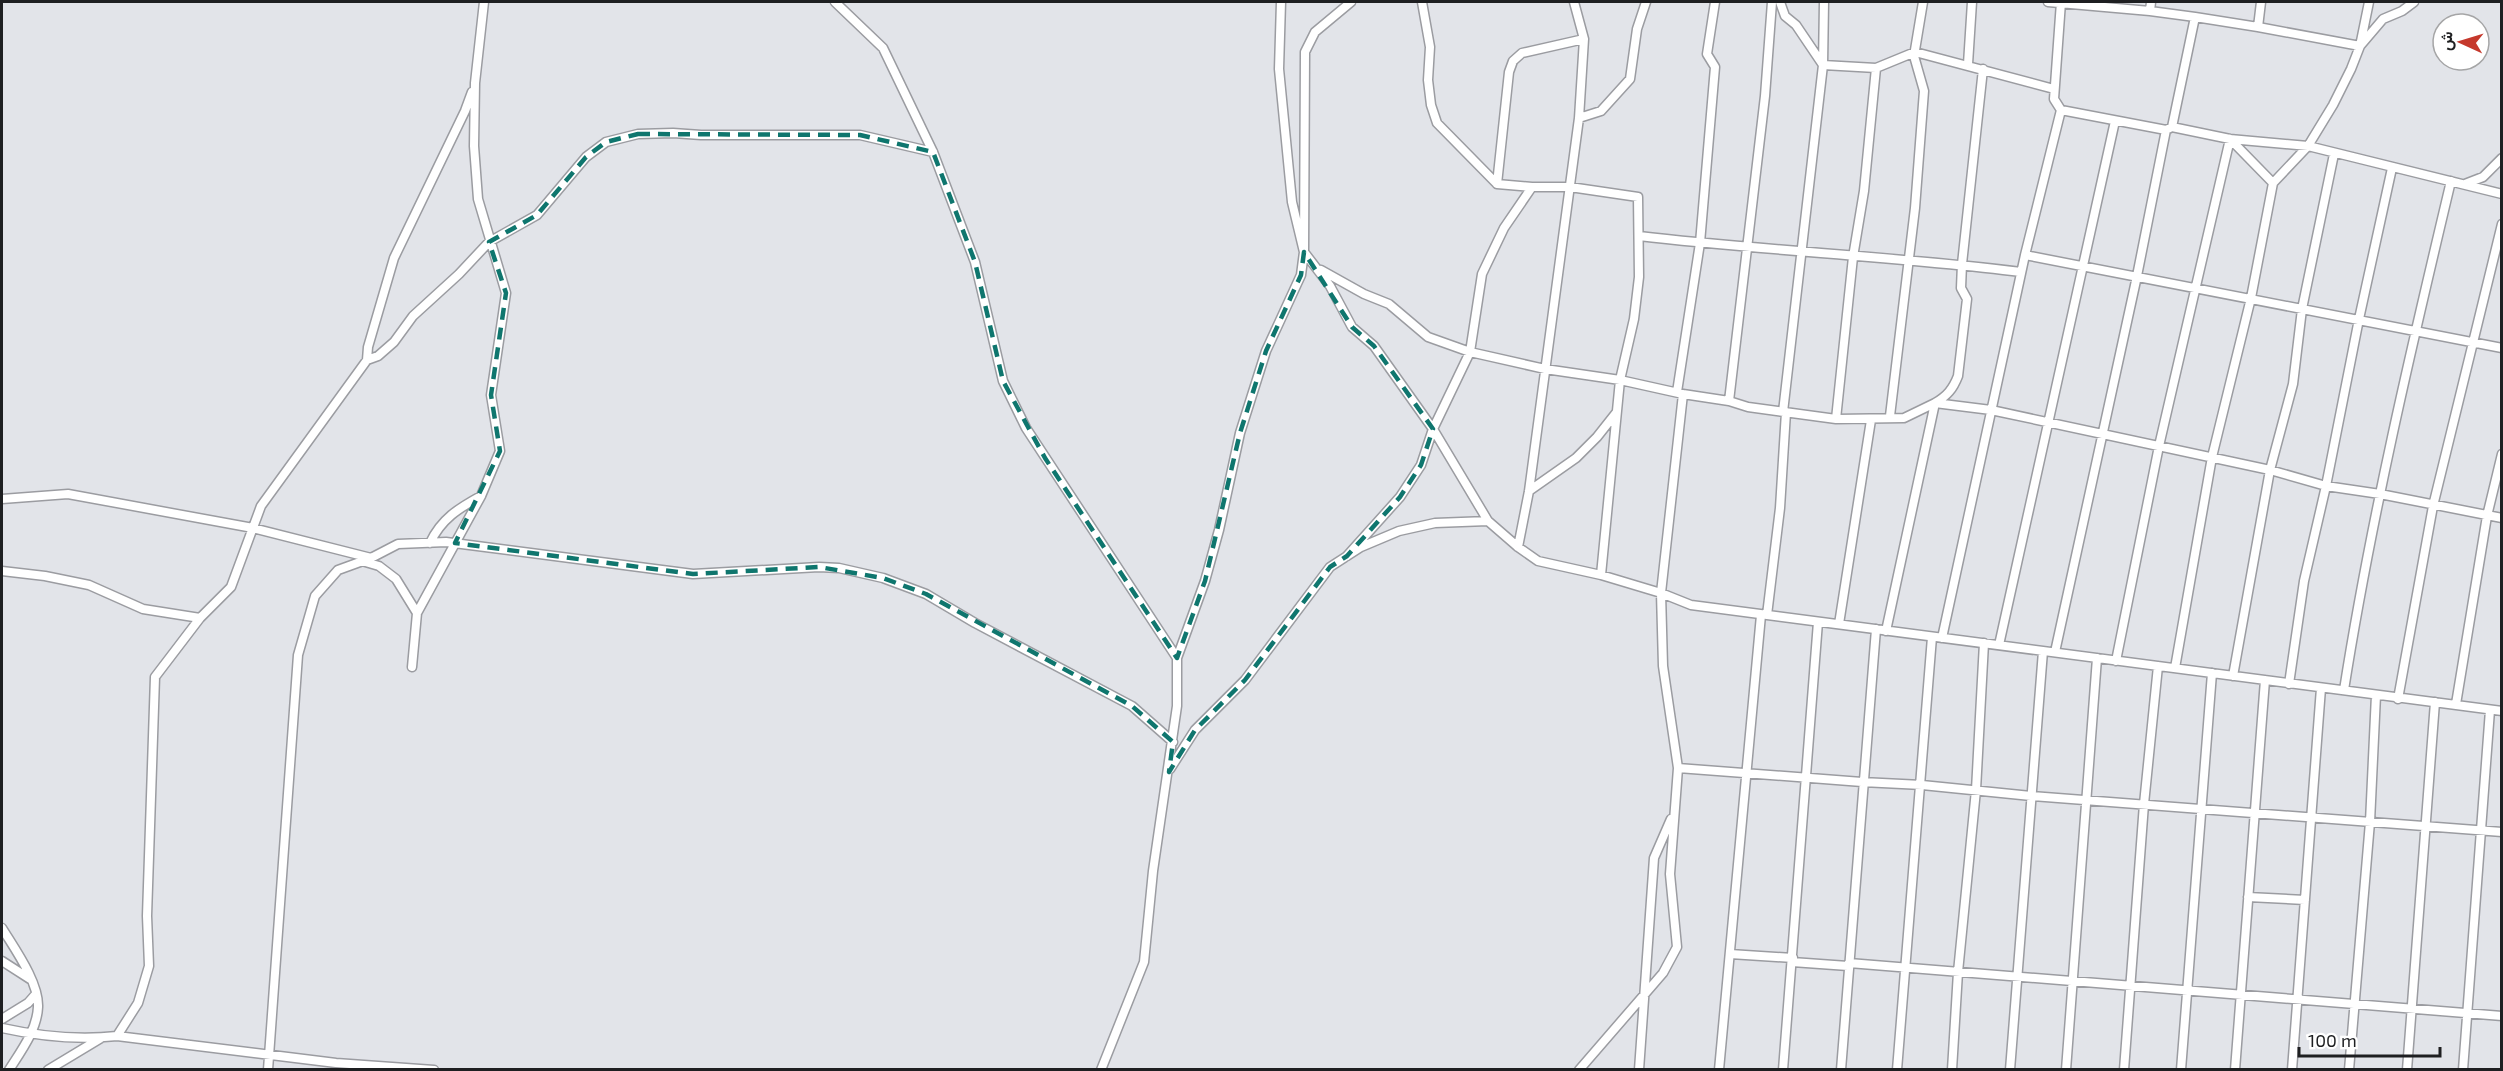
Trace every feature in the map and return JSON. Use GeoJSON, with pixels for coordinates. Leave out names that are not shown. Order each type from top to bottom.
{"type":"FeatureCollection","features":[{"type":"Feature","properties":{"kind":"street"},"geometry":{"type":"LineString","coordinates":[[412,666],[417,613],[481,496],[500,451],[491,395],[506,293],[478,199],[474,146],[475,83],[484,2]]}},
{"type":"Feature","properties":{"kind":"street"},"geometry":{"type":"LineString","coordinates":[[834,2],[883,48],[933,152],[975,261],[1003,381],[1045,458],[1177,658]]}},
{"type":"Feature","properties":{"kind":"street"},"geometry":{"type":"LineString","coordinates":[[1281,2],[1279,69],[1292,202],[1304,252],[1318,268],[1352,327],[1374,346],[1433,429],[1488,521],[1538,561],[1601,575],[1661,593],[1691,605],[2502,711]]}},
{"type":"Feature","properties":{"kind":"street"},"geometry":{"type":"LineString","coordinates":[[1101,1070],[1144,962],[1153,871],[1177,706],[1177,658],[1205,581],[1246,412],[1266,351],[1301,274],[1304,252],[1305,52],[1315,32],[1351,2]]}},
{"type":"Feature","properties":{"kind":"street"},"geometry":{"type":"LineString","coordinates":[[1422,2],[1430,47],[1428,80],[1431,105],[1437,123],[1497,184],[1570,187],[1638,197],[1638,277],[1634,319],[1620,380],[1601,575]]}},
{"type":"Feature","properties":{"kind":"street"},"geometry":{"type":"LineString","coordinates":[[1518,547],[1529,491],[1580,118],[1584,39],[1574,2]]}},
{"type":"Feature","properties":{"kind":"street"},"geometry":{"type":"LineString","coordinates":[[1580,118],[1601,111],[1630,79],[1637,28],[1646,2]]}},
{"type":"Feature","properties":{"kind":"street"},"geometry":{"type":"LineString","coordinates":[[1578,1068],[1662,973],[1677,947],[1670,874],[1678,768],[1663,666],[1661,593],[1680,393],[1700,243],[1715,67],[1707,54],[1715,2]]}},
{"type":"Feature","properties":{"kind":"street"},"geometry":{"type":"LineString","coordinates":[[1729,401],[1765,96],[1773,2]]}},
{"type":"Feature","properties":{"kind":"street"},"geometry":{"type":"LineString","coordinates":[[1780,2],[1785,16],[1796,25],[1822,65]]}},
{"type":"Feature","properties":{"kind":"street"},"geometry":{"type":"LineString","coordinates":[[1719,1070],[1745,774],[1764,615],[1780,508],[1785,412],[1822,65],[1824,2]]}},
{"type":"Feature","properties":{"kind":"street"},"geometry":{"type":"LineString","coordinates":[[1890,416],[1915,208],[1924,91],[1915,52],[1923,2]]}},
{"type":"Feature","properties":{"kind":"street"},"geometry":{"type":"LineString","coordinates":[[1968,64],[1972,2]]}},
{"type":"Feature","properties":{"kind":"street"},"geometry":{"type":"LineString","coordinates":[[2048,2],[2150,6],[2194,17],[2360,46]]}},
{"type":"Feature","properties":{"kind":"street"},"geometry":{"type":"LineString","coordinates":[[2061,2],[2054,89],[2054,99],[2061,110],[2230,139],[2308,146],[2502,194]]}},
{"type":"Feature","properties":{"kind":"street"},"geometry":{"type":"LineString","coordinates":[[2258,27],[2261,2]]}},
{"type":"Feature","properties":{"kind":"street"},"geometry":{"type":"LineString","coordinates":[[2175,668],[2212,457],[2251,298],[2273,183],[2308,146],[2333,105],[2360,46],[2369,2]]}},
{"type":"Feature","properties":{"kind":"street"},"geometry":{"type":"LineString","coordinates":[[2360,46],[2383,19],[2402,11],[2414,2]]}},
{"type":"Feature","properties":{"kind":"street"},"geometry":{"type":"LineString","coordinates":[[2055,652],[2194,17]]}},
{"type":"Feature","properties":{"kind":"street"},"geometry":{"type":"LineString","coordinates":[[1497,184],[1509,72],[1513,61],[1522,53],[1584,39]]}},
{"type":"Feature","properties":{"kind":"street"},"geometry":{"type":"LineString","coordinates":[[1822,65],[1876,68],[1915,52],[1968,64],[2054,89]]}},
{"type":"Feature","properties":{"kind":"street"},"geometry":{"type":"LineString","coordinates":[[1836,419],[1853,257],[1864,191],[1876,68]]}},
{"type":"Feature","properties":{"kind":"street"},"geometry":{"type":"LineString","coordinates":[[1318,268],[1364,294],[1389,304],[1428,337],[1470,352],[1545,369],[1620,380],[1729,401],[1748,407],[1836,419],[1871,420],[1890,416],[1904,418],[1944,398],[1953,388],[1958,376],[1967,299],[1961,288],[1962,264],[1983,69]]}},
{"type":"Feature","properties":{"kind":"street"},"geometry":{"type":"LineString","coordinates":[[368,360],[368,347],[394,258],[465,111],[475,83]]}},
{"type":"Feature","properties":{"kind":"street"},"geometry":{"type":"LineString","coordinates":[[1942,638],[2021,272],[2061,110]]}},
{"type":"Feature","properties":{"kind":"street"},"geometry":{"type":"LineString","coordinates":[[1999,645],[2115,121]]}},
{"type":"Feature","properties":{"kind":"street"},"geometry":{"type":"LineString","coordinates":[[117,1036],[138,1003],[149,966],[147,916],[155,677],[200,618],[231,587],[261,506],[368,360],[378,356],[394,342],[413,316],[459,274],[489,242],[537,216],[585,157],[606,142],[638,134],[860,135],[933,152]]}},
{"type":"Feature","properties":{"kind":"street"},"geometry":{"type":"LineString","coordinates":[[2230,139],[2273,183]]}},
{"type":"Feature","properties":{"kind":"street"},"geometry":{"type":"LineString","coordinates":[[2116,661],[2159,446],[2230,139]]}},
{"type":"Feature","properties":{"kind":"street"},"geometry":{"type":"LineString","coordinates":[[2233,676],[2270,470],[2293,384],[2302,309],[2334,154]]}},
{"type":"Feature","properties":{"kind":"street"},"geometry":{"type":"LineString","coordinates":[[2465,184],[2484,177],[2502,158]]}},
{"type":"Feature","properties":{"kind":"street"},"geometry":{"type":"LineString","coordinates":[[2289,684],[2304,581],[2392,168]]}},
{"type":"Feature","properties":{"kind":"street"},"geometry":{"type":"LineString","coordinates":[[2344,690],[2360,591],[2380,494],[2415,331],[2451,180]]}},
{"type":"Feature","properties":{"kind":"street"},"geometry":{"type":"LineString","coordinates":[[1347,556],[1400,497],[1421,465],[1433,429],[1470,352],[1482,274],[1504,228],[1532,187]]}},
{"type":"Feature","properties":{"kind":"street"},"geometry":{"type":"LineString","coordinates":[[2398,699],[2433,506],[2502,224]]}},
{"type":"Feature","properties":{"kind":"street"},"geometry":{"type":"LineString","coordinates":[[1639,236],[1747,248],[1962,264],[2021,272]]}},
{"type":"Feature","properties":{"kind":"street"},"geometry":{"type":"LineString","coordinates":[[2025,255],[2502,348]]}},
{"type":"Feature","properties":{"kind":"street"},"geometry":{"type":"LineString","coordinates":[[1935,403],[1991,410],[2270,470],[2326,486],[2502,518]]}},
{"type":"Feature","properties":{"kind":"street"},"geometry":{"type":"LineString","coordinates":[[1886,631],[1935,403]]}},
{"type":"Feature","properties":{"kind":"street"},"geometry":{"type":"LineString","coordinates":[[1529,491],[1576,458],[1617,413]]}},
{"type":"Feature","properties":{"kind":"street"},"geometry":{"type":"LineString","coordinates":[[1839,624],[1871,420]]}},
{"type":"Feature","properties":{"kind":"street"},"geometry":{"type":"LineString","coordinates":[[2456,704],[2487,516],[2502,454]]}},
{"type":"Feature","properties":{"kind":"street"},"geometry":{"type":"LineString","coordinates":[[2,499],[68,494],[253,528],[371,558]]}},
{"type":"Feature","properties":{"kind":"street"},"geometry":{"type":"LineString","coordinates":[[2,505],[36,495]]}},
{"type":"Feature","properties":{"kind":"street"},"geometry":{"type":"LineString","coordinates":[[430,543],[435,531],[453,512],[481,496]]}},
{"type":"Feature","properties":{"kind":"street"},"geometry":{"type":"LineString","coordinates":[[1169,772],[1195,730],[1245,680],[1330,567],[1361,546],[1399,531],[1435,523],[1488,521]]}},
{"type":"Feature","properties":{"kind":"street"},"geometry":{"type":"LineString","coordinates":[[268,1070],[298,655],[315,596],[338,570],[371,558],[398,544],[455,543],[693,574],[819,567],[839,568],[883,578],[926,594],[975,623],[1132,706],[1173,742]]}},
{"type":"Feature","properties":{"kind":"street"},"geometry":{"type":"LineString","coordinates":[[362,561],[379,566],[396,579],[417,613]]}},
{"type":"Feature","properties":{"kind":"street"},"geometry":{"type":"LineString","coordinates":[[2,571],[45,576],[89,585],[143,609],[200,618]]}},
{"type":"Feature","properties":{"kind":"street"},"geometry":{"type":"LineString","coordinates":[[1783,1070],[1818,622]]}},
{"type":"Feature","properties":{"kind":"street"},"geometry":{"type":"LineString","coordinates":[[1841,1070],[1862,782],[1876,629]]}},
{"type":"Feature","properties":{"kind":"street"},"geometry":{"type":"LineString","coordinates":[[1897,1070],[1922,785],[1932,637]]}},
{"type":"Feature","properties":{"kind":"street"},"geometry":{"type":"LineString","coordinates":[[1952,1070],[1958,972],[1976,790],[1984,643]]}},
{"type":"Feature","properties":{"kind":"street"},"geometry":{"type":"LineString","coordinates":[[2010,1070],[2043,651]]}},
{"type":"Feature","properties":{"kind":"street"},"geometry":{"type":"LineString","coordinates":[[2066,1070],[2097,658]]}},
{"type":"Feature","properties":{"kind":"street"},"geometry":{"type":"LineString","coordinates":[[2124,1070],[2144,804],[2158,666]]}},
{"type":"Feature","properties":{"kind":"street"},"geometry":{"type":"LineString","coordinates":[[2181,1070],[2212,673]]}},
{"type":"Feature","properties":{"kind":"street"},"geometry":{"type":"LineString","coordinates":[[2235,1070],[2265,680]]}},
{"type":"Feature","properties":{"kind":"street"},"geometry":{"type":"LineString","coordinates":[[2292,1070],[2321,688]]}},
{"type":"Feature","properties":{"kind":"street"},"geometry":{"type":"LineString","coordinates":[[2349,1070],[2370,822],[2376,694]]}},
{"type":"Feature","properties":{"kind":"street"},"geometry":{"type":"LineString","coordinates":[[2407,1070],[2435,702]]}},
{"type":"Feature","properties":{"kind":"street"},"geometry":{"type":"LineString","coordinates":[[2463,1070],[2490,710]]}},
{"type":"Feature","properties":{"kind":"street"},"geometry":{"type":"LineString","coordinates":[[1678,768],[1922,785],[2031,796],[2502,832]]}},
{"type":"Feature","properties":{"kind":"street"},"geometry":{"type":"LineString","coordinates":[[1639,1070],[1654,858],[1676,808]]}},
{"type":"Feature","properties":{"kind":"street"},"geometry":{"type":"LineString","coordinates":[[2248,897],[2305,900]]}},
{"type":"Feature","properties":{"kind":"street"},"geometry":{"type":"LineString","coordinates":[[2,928],[28,969],[38,1006],[31,1034],[9,1070]]}},
{"type":"Feature","properties":{"kind":"street"},"geometry":{"type":"LineString","coordinates":[[1730,954],[2502,1016]]}},
{"type":"Feature","properties":{"kind":"street"},"geometry":{"type":"LineString","coordinates":[[2,961],[30,979]]}},
{"type":"Feature","properties":{"kind":"street"},"geometry":{"type":"LineString","coordinates":[[2,1019],[28,1003],[35,995]]}},
{"type":"Feature","properties":{"kind":"street"},"geometry":{"type":"LineString","coordinates":[[2,1028],[31,1034],[101,1038],[117,1036],[336,1063],[434,1070]]}},
{"type":"Feature","properties":{"kind":"street"},"geometry":{"type":"LineString","coordinates":[[48,1070],[101,1038]]}},
{"type":"Feature","properties":{"kind":"highlighted area"},"geometry":{"type":"Polygon","coordinates":[[[638,134],[860,135],[933,152],[975,262],[1003,381],[1045,458],[1177,658],[1205,581],[1240,433],[1266,351],[1301,275],[1304,252],[1352,327],[1374,346],[1433,429],[1421,465],[1400,497],[1347,556],[1330,567],[1245,680],[1195,730],[1169,772],[1173,742],[1132,706],[926,594],[883,578],[819,567],[693,574],[455,543],[500,451],[491,395],[506,293],[489,242],[537,215],[586,157],[606,142],[638,134]]]}}]}
